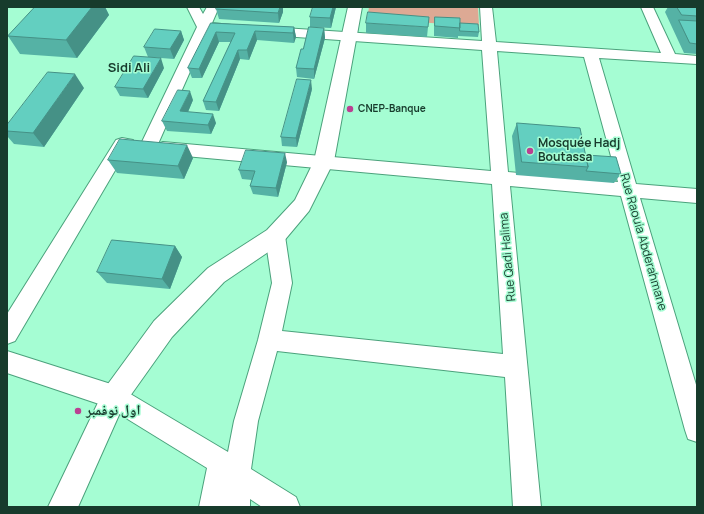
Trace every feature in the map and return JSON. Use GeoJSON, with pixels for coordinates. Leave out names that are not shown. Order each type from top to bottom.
{"type":"FeatureCollection","features":[{"type":"Feature","properties":{"kind":"main road"},"geometry":{"type":"LineString","coordinates":[[63,507],[114,397],[163,329],[216,275],[275,236],[302,205],[324,161],[354,7]]}},
{"type":"Feature","properties":{"kind":"street"},"geometry":{"type":"LineString","coordinates":[[193,7],[204,27]]}},
{"type":"Feature","properties":{"kind":"street"},"geometry":{"type":"LineString","coordinates":[[148,146],[213,7]]}},
{"type":"Feature","properties":{"kind":"street","name":"Rue Qadi Halima"},"geometry":{"type":"LineString","coordinates":[[486,7],[527,507]]}},
{"type":"Feature","properties":{"kind":"street"},"geometry":{"type":"LineString","coordinates":[[647,7],[670,58]]}},
{"type":"Feature","properties":{"kind":"street"},"geometry":{"type":"LineString","coordinates":[[204,27],[697,60]]}},
{"type":"Feature","properties":{"kind":"street","name":"Rue Raouia Abderahmane"},"geometry":{"type":"LineString","coordinates":[[590,53],[697,430]]}},
{"type":"Feature","properties":{"kind":"street"},"geometry":{"type":"LineString","coordinates":[[7,334],[122,144],[324,161],[697,196]]}},
{"type":"Feature","properties":{"kind":"street"},"geometry":{"type":"LineString","coordinates":[[213,507],[229,469],[246,421],[269,340],[282,283],[275,236]]}},
{"type":"Feature","properties":{"kind":"street"},"geometry":{"type":"LineString","coordinates":[[269,340],[516,367]]}},
{"type":"Feature","properties":{"kind":"street"},"geometry":{"type":"LineString","coordinates":[[7,362],[114,397],[229,469],[286,507]]}},
{"type":"Feature","properties":{"kind":"street"},"geometry":{"type":"LineString","coordinates":[[229,469],[236,507]]}},
{"type":"Feature","properties":{"kind":"shaded area"},"geometry":{"type":"Polygon","coordinates":[[[369,7],[478,7],[479,26],[367,19],[369,7]]]}},
{"type":"Feature","properties":{"kind":"building"},"geometry":{"type":"Polygon","coordinates":[[[35,7],[92,7],[66,40],[8,36],[35,7]]]}},
{"type":"Feature","properties":{"kind":"building"},"geometry":{"type":"Polygon","coordinates":[[[217,7],[280,7],[278,13],[216,9],[217,7]]]}},
{"type":"Feature","properties":{"kind":"building"},"geometry":{"type":"Polygon","coordinates":[[[313,7],[333,7],[330,18],[310,17],[313,7]]]}},
{"type":"Feature","properties":{"kind":"building"},"geometry":{"type":"Polygon","coordinates":[[[677,7],[697,7],[697,16],[682,15],[677,7]]]}},
{"type":"Feature","properties":{"kind":"building"},"geometry":{"type":"Polygon","coordinates":[[[368,12],[429,17],[428,27],[366,23],[368,12]]]}},
{"type":"Feature","properties":{"kind":"building"},"geometry":{"type":"Polygon","coordinates":[[[435,17],[460,18],[460,28],[435,26],[435,17]]]}},
{"type":"Feature","properties":{"kind":"building"},"geometry":{"type":"Polygon","coordinates":[[[679,20],[697,21],[697,44],[690,43],[679,20]]]}},
{"type":"Feature","properties":{"kind":"building"},"geometry":{"type":"Polygon","coordinates":[[[211,23],[294,27],[293,33],[255,31],[247,50],[238,50],[216,102],[203,101],[235,33],[216,32],[199,69],[188,68],[211,23]]]}},
{"type":"Feature","properties":{"kind":"building"},"geometry":{"type":"Polygon","coordinates":[[[460,23],[478,24],[479,32],[460,31],[460,23]]]}},
{"type":"Feature","properties":{"kind":"building"},"geometry":{"type":"Polygon","coordinates":[[[309,27],[324,28],[314,69],[296,68],[301,49],[303,49],[309,27]]]}},
{"type":"Feature","properties":{"kind":"building"},"geometry":{"type":"Polygon","coordinates":[[[155,29],[181,31],[170,49],[144,47],[155,29]]]}},
{"type":"Feature","properties":{"kind":"building"},"geometry":{"type":"Polygon","coordinates":[[[134,56],[161,58],[143,89],[115,87],[134,56]]]}},
{"type":"Feature","properties":{"kind":"building"},"geometry":{"type":"Polygon","coordinates":[[[48,72],[75,74],[33,133],[7,131],[7,125],[48,72]]]}},
{"type":"Feature","properties":{"kind":"building"},"geometry":{"type":"Polygon","coordinates":[[[297,79],[311,80],[296,138],[281,137],[297,79]]]}},
{"type":"Feature","properties":{"kind":"building"},"geometry":{"type":"Polygon","coordinates":[[[178,90],[190,91],[180,111],[213,114],[208,125],[162,121],[178,90]]]}},
{"type":"Feature","properties":{"kind":"building"},"geometry":{"type":"Polygon","coordinates":[[[517,123],[580,128],[588,167],[522,162],[517,123]]]}},
{"type":"Feature","properties":{"kind":"building"},"geometry":{"type":"Polygon","coordinates":[[[120,139],[187,145],[178,166],[108,160],[120,139]]]}},
{"type":"Feature","properties":{"kind":"building"},"geometry":{"type":"Polygon","coordinates":[[[246,150],[285,153],[276,188],[250,186],[255,171],[239,170],[246,150]]]}},
{"type":"Feature","properties":{"kind":"building"},"geometry":{"type":"Polygon","coordinates":[[[586,155],[616,157],[621,174],[586,171],[588,167],[586,155]]]}},
{"type":"Feature","properties":{"kind":"building"},"geometry":{"type":"Polygon","coordinates":[[[112,240],[175,246],[162,279],[97,272],[112,240]]]}},
{"type":"Feature","properties":{"kind":"place","name":"CNEP-Banque"},"geometry":{"type":"Point","coordinates":[350,109]}},
{"type":"Feature","properties":{"kind":"place","name":"Mosquée Hadj Boutassa"},"geometry":{"type":"Point","coordinates":[530,151]}},
{"type":"Feature","properties":{"kind":"place","name":"اول نوفمبر"},"geometry":{"type":"Point","coordinates":[78,411]}},
{"type":"Feature","properties":{"kind":"district","name":"Sidi Ali"},"geometry":{"type":"Point","coordinates":[129,68]}}]}
